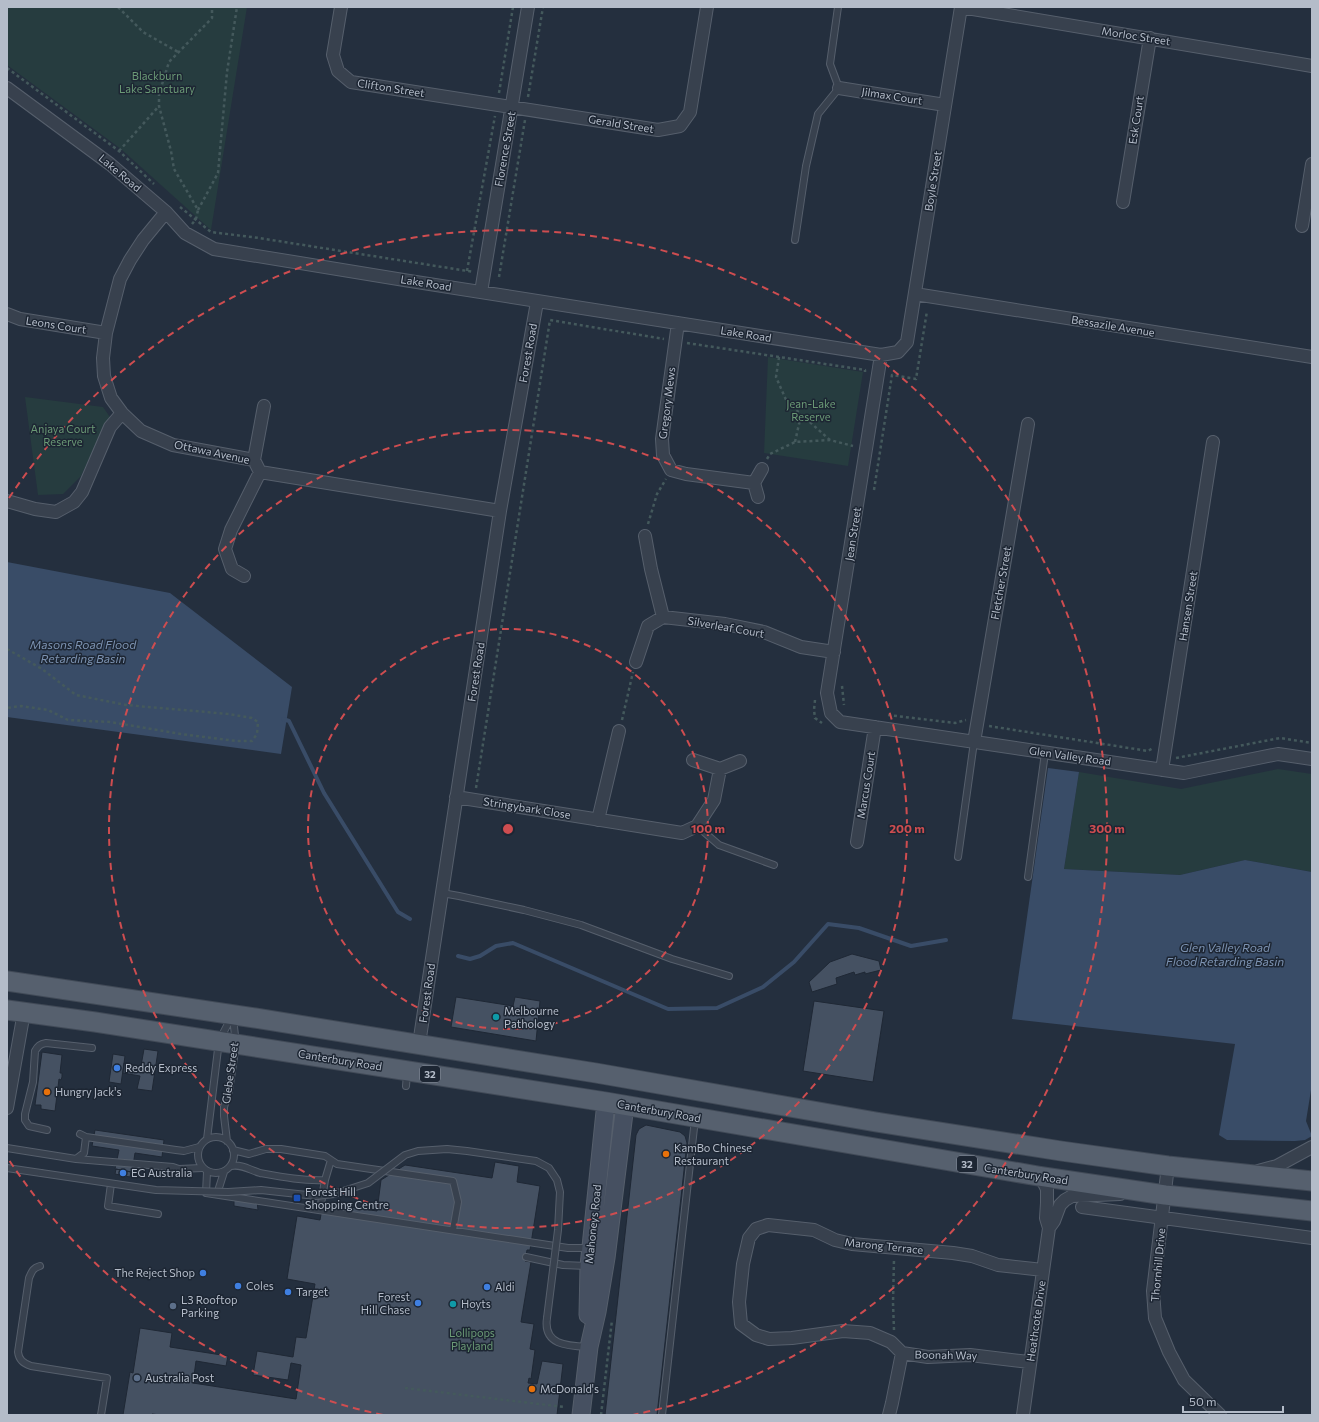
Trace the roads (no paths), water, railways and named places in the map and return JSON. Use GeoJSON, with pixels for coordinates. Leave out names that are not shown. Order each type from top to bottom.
{"type":"FeatureCollection","features":[{"type":"Feature","properties":{"kind":"main road"},"geometry":{"type":"LineString","coordinates":[[12,1012],[14,982],[232,1014],[419,1044],[622,1077],[876,1122],[1061,1151],[1168,1166],[1312,1181]]}},
{"type":"Feature","properties":{"kind":"main road","name":"Canterbury Road"},"geometry":{"type":"LineString","coordinates":[[12,1012],[227,1042],[407,1078],[625,1105],[1038,1176],[1165,1195],[1312,1211]]}},
{"type":"Feature","properties":{"kind":"main road"},"geometry":{"type":"LineString","coordinates":[[606,1102],[622,1077]]}},
{"type":"Feature","properties":{"kind":"main road"},"geometry":{"type":"LineString","coordinates":[[622,1077],[625,1105]]}},
{"type":"Feature","properties":{"kind":"main road","name":"Mahoneys Road"},"geometry":{"type":"LineString","coordinates":[[589,1347],[589,1266],[606,1102]]}},
{"type":"Feature","properties":{"kind":"main road","name":"Mahoneys Road"},"geometry":{"type":"LineString","coordinates":[[582,1413],[589,1347],[597,1312],[606,1258],[625,1105]]}},
{"type":"Feature","properties":{"kind":"main road"},"geometry":{"type":"LineString","coordinates":[[591,1247],[608,1240]]}},
{"type":"Feature","properties":{"kind":"main road"},"geometry":{"type":"LineString","coordinates":[[589,1266],[606,1258]]}},
{"type":"Feature","properties":{"kind":"street","name":"Clifton Street"},"geometry":{"type":"LineString","coordinates":[[341,7],[334,55],[338,71],[351,82],[512,107]]}},
{"type":"Feature","properties":{"kind":"street","name":"Florence Street"},"geometry":{"type":"LineString","coordinates":[[481,292],[528,7]]}},
{"type":"Feature","properties":{"kind":"street","name":"Gerald Street"},"geometry":{"type":"LineString","coordinates":[[512,107],[658,130],[680,126],[690,112],[707,7]]}},
{"type":"Feature","properties":{"kind":"street","name":"Morloc Street"},"geometry":{"type":"LineString","coordinates":[[961,7],[1312,66]]}},
{"type":"Feature","properties":{"kind":"street","name":"Boyle Street"},"geometry":{"type":"LineString","coordinates":[[898,352],[907,342],[961,7]]}},
{"type":"Feature","properties":{"kind":"street","name":"Esk Court"},"geometry":{"type":"LineString","coordinates":[[1123,202],[1150,38]]}},
{"type":"Feature","properties":{"kind":"street","name":"Lake Road"},"geometry":{"type":"LineString","coordinates":[[7,88],[110,164],[166,212],[185,232],[214,249],[536,302],[881,355],[898,352]]}},
{"type":"Feature","properties":{"kind":"street","name":"Jilmax Court"},"geometry":{"type":"LineString","coordinates":[[839,88],[945,105]]}},
{"type":"Feature","properties":{"kind":"street"},"geometry":{"type":"LineString","coordinates":[[1302,226],[1312,164]]}},
{"type":"Feature","properties":{"kind":"street","name":"Ottawa Avenue"},"geometry":{"type":"LineString","coordinates":[[166,212],[138,247],[120,279],[106,333],[103,358],[104,376],[111,398],[122,413],[142,431],[173,445],[254,460],[260,472],[500,511]]}},
{"type":"Feature","properties":{"kind":"street","name":"Bessazile Avenue"},"geometry":{"type":"LineString","coordinates":[[915,294],[1312,357]]}},
{"type":"Feature","properties":{"kind":"street","name":"Forest Road"},"geometry":{"type":"LineString","coordinates":[[419,1044],[500,511],[536,302]]}},
{"type":"Feature","properties":{"kind":"street","name":"Leons Court"},"geometry":{"type":"LineString","coordinates":[[7,314],[20,319],[106,333]]}},
{"type":"Feature","properties":{"kind":"street","name":"Gregory Mews"},"geometry":{"type":"LineString","coordinates":[[678,323],[662,439],[663,455],[671,470],[686,474],[754,484]]}},
{"type":"Feature","properties":{"kind":"street","name":"Jean Street"},"geometry":{"type":"LineString","coordinates":[[831,713],[827,692],[881,355]]}},
{"type":"Feature","properties":{"kind":"street"},"geometry":{"type":"LineString","coordinates":[[254,460],[264,406]]}},
{"type":"Feature","properties":{"kind":"street"},"geometry":{"type":"LineString","coordinates":[[7,501],[35,509],[56,512],[74,502],[82,492],[110,426],[122,413]]}},
{"type":"Feature","properties":{"kind":"street","name":"Fletcher Street"},"geometry":{"type":"LineString","coordinates":[[974,742],[1028,424]]}},
{"type":"Feature","properties":{"kind":"street","name":"Hansen Street"},"geometry":{"type":"LineString","coordinates":[[1162,770],[1213,442]]}},
{"type":"Feature","properties":{"kind":"street"},"geometry":{"type":"LineString","coordinates":[[758,496],[754,484],[762,469]]}},
{"type":"Feature","properties":{"kind":"street"},"geometry":{"type":"LineString","coordinates":[[244,576],[232,568],[225,549],[231,530],[260,472]]}},
{"type":"Feature","properties":{"kind":"street"},"geometry":{"type":"LineString","coordinates":[[636,662],[648,626],[663,617],[651,569],[645,536]]}},
{"type":"Feature","properties":{"kind":"street","name":"Silverleaf Court"},"geometry":{"type":"LineString","coordinates":[[663,617],[725,624],[764,632],[801,647],[834,652]]}},
{"type":"Feature","properties":{"kind":"street","name":"Glen Valley Road"},"geometry":{"type":"LineString","coordinates":[[831,713],[840,722],[1184,773],[1278,754],[1312,759]]}},
{"type":"Feature","properties":{"kind":"street","name":"Marcus Court"},"geometry":{"type":"LineString","coordinates":[[858,842],[875,727]]}},
{"type":"Feature","properties":{"kind":"street"},"geometry":{"type":"LineString","coordinates":[[598,820],[619,731]]}},
{"type":"Feature","properties":{"kind":"street"},"geometry":{"type":"LineString","coordinates":[[693,760],[720,768],[740,761]]}},
{"type":"Feature","properties":{"kind":"street"},"geometry":{"type":"LineString","coordinates":[[697,826],[714,800],[720,768]]}},
{"type":"Feature","properties":{"kind":"street","name":"Stringybark Close"},"geometry":{"type":"LineString","coordinates":[[456,797],[682,833],[697,826]]}},
{"type":"Feature","properties":{"kind":"street"},"geometry":{"type":"LineString","coordinates":[[7,1108],[12,1012]]}},
{"type":"Feature","properties":{"kind":"street"},"geometry":{"type":"LineString","coordinates":[[1247,1174],[1277,1166],[1312,1146]]}},
{"type":"Feature","properties":{"kind":"street","name":"Thornhill Drive"},"geometry":{"type":"LineString","coordinates":[[1168,1166],[1153,1291],[1155,1318],[1169,1352],[1184,1380],[1220,1415]]}},
{"type":"Feature","properties":{"kind":"street","name":"Heathcote Drive"},"geometry":{"type":"LineString","coordinates":[[1023,1415],[1049,1228],[1046,1218],[1047,1189],[1038,1176]]}},
{"type":"Feature","properties":{"kind":"street","name":"Heathcote Drive"},"geometry":{"type":"LineString","coordinates":[[1049,1228],[1054,1221],[1060,1205],[1072,1196],[1107,1196],[1143,1192]]}},
{"type":"Feature","properties":{"kind":"street"},"geometry":{"type":"LineString","coordinates":[[1082,1207],[1312,1238]]}},
{"type":"Feature","properties":{"kind":"street","name":"Marong Terrace"},"geometry":{"type":"LineString","coordinates":[[902,1354],[891,1342],[870,1333],[843,1331],[792,1338],[770,1339],[756,1335],[741,1324],[739,1302],[744,1264],[749,1238],[756,1229],[768,1224],[814,1230],[835,1240],[852,1244],[953,1253],[972,1256],[998,1265],[1043,1270]]}},
{"type":"Feature","properties":{"kind":"street","name":"Boonah Way"},"geometry":{"type":"LineString","coordinates":[[889,1415],[902,1354],[928,1357],[970,1355],[1030,1362]]}},
{"type":"Feature","properties":{"kind":"lane"},"geometry":{"type":"LineString","coordinates":[[795,240],[806,166],[818,114],[839,88],[830,64],[838,7]]}},
{"type":"Feature","properties":{"kind":"lane"},"geometry":{"type":"LineString","coordinates":[[958,857],[974,742]]}},
{"type":"Feature","properties":{"kind":"lane"},"geometry":{"type":"LineString","coordinates":[[1028,877],[1045,753]]}},
{"type":"Feature","properties":{"kind":"lane"},"geometry":{"type":"LineString","coordinates":[[697,826],[718,845],[774,865]]}},
{"type":"Feature","properties":{"kind":"lane"},"geometry":{"type":"LineString","coordinates":[[442,893],[524,910],[581,925],[672,959],[729,976]]}},
{"type":"Feature","properties":{"kind":"lane","name":"Glebe Street"},"geometry":{"type":"LineString","coordinates":[[207,1139],[232,1014]]}},
{"type":"Feature","properties":{"kind":"lane","name":"Glebe Street"},"geometry":{"type":"LineString","coordinates":[[227,1141],[224,1107],[229,1091],[227,1042],[232,1014]]}},
{"type":"Feature","properties":{"kind":"lane"},"geometry":{"type":"LineString","coordinates":[[48,1130],[29,1126],[25,1120],[25,1114],[33,1082],[35,1051],[37,1047],[41,1043],[46,1043],[92,1048]]}},
{"type":"Feature","properties":{"kind":"lane"},"geometry":{"type":"LineString","coordinates":[[662,1415],[695,1117]]}},
{"type":"Feature","properties":{"kind":"lane"},"geometry":{"type":"LineString","coordinates":[[76,1158],[84,1153],[83,1136],[184,1151],[199,1148]]}},
{"type":"Feature","properties":{"kind":"lane"},"geometry":{"type":"LineString","coordinates":[[7,1148],[76,1158],[204,1170],[218,1174],[224,1172],[231,1166],[233,1161],[233,1150],[227,1141],[217,1137],[207,1139],[199,1148],[197,1158],[204,1170],[206,1193],[568,1248],[578,1249],[591,1247]]}},
{"type":"Feature","properties":{"kind":"lane"},"geometry":{"type":"LineString","coordinates":[[233,1150],[249,1154],[266,1149],[281,1149],[325,1156],[337,1164],[453,1181],[458,1202],[453,1230]]}},
{"type":"Feature","properties":{"kind":"lane"},"geometry":{"type":"LineString","coordinates":[[7,1168],[156,1190],[228,1192],[261,1190],[316,1196],[334,1194],[368,1183],[405,1155],[418,1151],[467,1151],[536,1161],[549,1168],[557,1180],[560,1192],[558,1230],[547,1318],[548,1332],[550,1337],[554,1340],[570,1346],[589,1347]]}},
{"type":"Feature","properties":{"kind":"lane"},"geometry":{"type":"LineString","coordinates":[[320,1210],[325,1180],[331,1160]]}},
{"type":"Feature","properties":{"kind":"lane"},"geometry":{"type":"LineString","coordinates":[[231,1166],[239,1165],[259,1172],[308,1181],[325,1180]]}},
{"type":"Feature","properties":{"kind":"lane"},"geometry":{"type":"LineString","coordinates":[[217,1194],[224,1172]]}},
{"type":"Feature","properties":{"kind":"lane"},"geometry":{"type":"LineString","coordinates":[[111,1184],[108,1206],[158,1214]]}},
{"type":"Feature","properties":{"kind":"lane"},"geometry":{"type":"LineString","coordinates":[[526,1257],[563,1265],[589,1266]]}},
{"type":"Feature","properties":{"kind":"lane"},"geometry":{"type":"LineString","coordinates":[[40,1266],[34,1268],[29,1278],[18,1352],[19,1358],[31,1366],[107,1378],[101,1415]]}},
{"type":"Feature","properties":{"kind":"water","name":"Masons Road Flood Retarding Basin"},"geometry":{"type":"Polygon","coordinates":[[[7,562],[170,593],[292,687],[281,754],[7,717],[7,562]]]}},
{"type":"Feature","properties":{"kind":"water","name":"Glen Valley Road Flood Retarding Basin"},"geometry":{"type":"Polygon","coordinates":[[[1048,768],[1079,772],[1064,869],[1180,875],[1245,860],[1312,872],[1312,1084],[1306,1121],[1312,1136],[1305,1140],[1295,1141],[1227,1140],[1219,1135],[1235,1044],[1012,1019],[1048,768]]]}},
{"type":"Feature","properties":{"kind":"waterway"},"geometry":{"type":"LineString","coordinates":[[283,719],[289,721],[324,793],[398,912],[410,919]]}},
{"type":"Feature","properties":{"kind":"waterway"},"geometry":{"type":"LineString","coordinates":[[458,956],[470,959],[480,956],[496,946],[513,943],[668,1009],[717,1008],[763,987],[794,962],[828,924],[859,928],[911,946],[946,940]]}},
{"type":"Feature","properties":{"kind":"place","name":"Melbourne Pathology"},"geometry":{"type":"Point","coordinates":[496,1017]}},
{"type":"Feature","properties":{"kind":"place","name":"Reddy Express"},"geometry":{"type":"Point","coordinates":[117,1068]}},
{"type":"Feature","properties":{"kind":"place","name":"Hungry Jack's"},"geometry":{"type":"Point","coordinates":[47,1092]}},
{"type":"Feature","properties":{"kind":"place","name":"KamBo Chinese Restaurant"},"geometry":{"type":"Point","coordinates":[666,1154]}},
{"type":"Feature","properties":{"kind":"place","name":"EG Australia"},"geometry":{"type":"Point","coordinates":[123,1173]}},
{"type":"Feature","properties":{"kind":"place","name":"Forest Hill Shopping Centre"},"geometry":{"type":"Point","coordinates":[297,1198]}},
{"type":"Feature","properties":{"kind":"place","name":"The Reject Shop"},"geometry":{"type":"Point","coordinates":[203,1273]}},
{"type":"Feature","properties":{"kind":"place","name":"Coles"},"geometry":{"type":"Point","coordinates":[238,1286]}},
{"type":"Feature","properties":{"kind":"place","name":"Aldi"},"geometry":{"type":"Point","coordinates":[487,1287]}},
{"type":"Feature","properties":{"kind":"place","name":"Target"},"geometry":{"type":"Point","coordinates":[288,1292]}},
{"type":"Feature","properties":{"kind":"place","name":"Forest Hill Chase"},"geometry":{"type":"Point","coordinates":[418,1303]}},
{"type":"Feature","properties":{"kind":"place","name":"Hoyts"},"geometry":{"type":"Point","coordinates":[453,1304]}},
{"type":"Feature","properties":{"kind":"place","name":"L3 Rooftop Parking"},"geometry":{"type":"Point","coordinates":[173,1306]}},
{"type":"Feature","properties":{"kind":"place","name":"Australia Post"},"geometry":{"type":"Point","coordinates":[137,1378]}},
{"type":"Feature","properties":{"kind":"place","name":"McDonald's"},"geometry":{"type":"Point","coordinates":[532,1389]}},
{"type":"Feature","properties":{"kind":"park label","name":"Blackburn Lake Sanctuary"},"geometry":{"type":"Point","coordinates":[157,82]}},
{"type":"Feature","properties":{"kind":"park label","name":"Jean-Lake Reserve"},"geometry":{"type":"Point","coordinates":[811,410]}},
{"type":"Feature","properties":{"kind":"park label","name":"Anjaya Court Reserve"},"geometry":{"type":"Point","coordinates":[63,435]}},
{"type":"Feature","properties":{"kind":"park label","name":"Lollipops Playland"},"geometry":{"type":"Point","coordinates":[472,1339]}}]}
